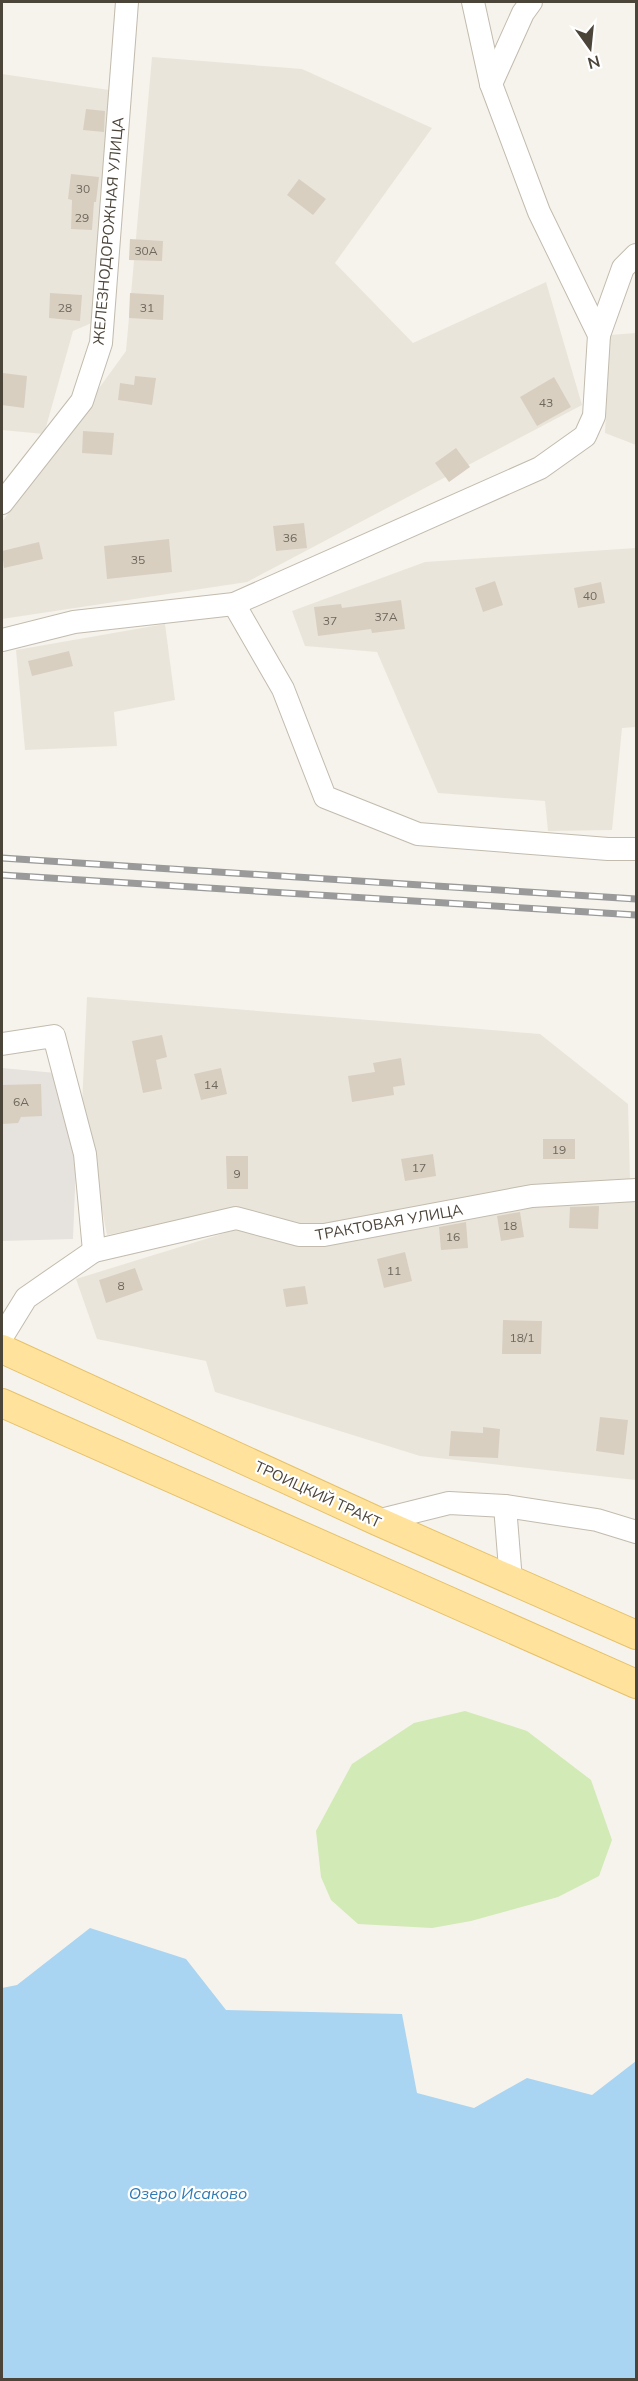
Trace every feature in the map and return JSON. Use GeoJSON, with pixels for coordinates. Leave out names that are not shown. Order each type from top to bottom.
{"type":"FeatureCollection","features":[{"type":"Feature","properties":{"kind":"main road","name":"ТРОИЦКИЙ ТРАКТ"},"geometry":{"type":"LineString","coordinates":[[2,1349],[377,1521],[636,1635]]}},
{"type":"Feature","properties":{"kind":"main road"},"geometry":{"type":"LineString","coordinates":[[2,1403],[636,1684]]}},
{"type":"Feature","properties":{"kind":"street","name":"ЖЕЛЕЗНОДОРОЖНАЯ УЛИЦА"},"geometry":{"type":"LineString","coordinates":[[2,503],[82,401],[101,343],[127,2]]}},
{"type":"Feature","properties":{"kind":"street"},"geometry":{"type":"LineString","coordinates":[[473,2],[490,84],[539,212],[599,335]]}},
{"type":"Feature","properties":{"kind":"street"},"geometry":{"type":"LineString","coordinates":[[490,84],[523,13],[531,2]]}},
{"type":"Feature","properties":{"kind":"street"},"geometry":{"type":"LineString","coordinates":[[2,640],[74,622],[234,604],[540,468],[585,436],[594,416],[599,335],[623,268],[636,255]]}},
{"type":"Feature","properties":{"kind":"street"},"geometry":{"type":"LineString","coordinates":[[234,604],[283,689],[325,796],[418,834],[608,849],[636,849]]}},
{"type":"Feature","properties":{"kind":"street"},"geometry":{"type":"LineString","coordinates":[[2,1044],[54,1036],[85,1154],[94,1251],[26,1298],[2,1337]]}},
{"type":"Feature","properties":{"kind":"street","name":"ТРАКТОВАЯ УЛИЦА"},"geometry":{"type":"LineString","coordinates":[[94,1251],[236,1218],[299,1235],[324,1235],[532,1196],[636,1190]]}},
{"type":"Feature","properties":{"kind":"street"},"geometry":{"type":"LineString","coordinates":[[377,1521],[449,1503],[505,1506],[597,1520],[636,1532]]}},
{"type":"Feature","properties":{"kind":"street"},"geometry":{"type":"LineString","coordinates":[[505,1506],[511,1581]]}},
{"type":"Feature","properties":{"kind":"shaded area"},"geometry":{"type":"Polygon","coordinates":[[[152,57],[302,69],[432,128],[335,263],[413,343],[546,282],[582,405],[247,582],[2,619],[2,522],[126,351],[152,57]]]}},
{"type":"Feature","properties":{"kind":"shaded area"},"geometry":{"type":"Polygon","coordinates":[[[2,74],[109,90],[94,322],[73,331],[44,434],[2,430],[2,74]]]}},
{"type":"Feature","properties":{"kind":"shaded area"},"geometry":{"type":"Polygon","coordinates":[[[636,333],[636,445],[605,433],[610,335],[636,333]]]}},
{"type":"Feature","properties":{"kind":"shaded area"},"geometry":{"type":"Polygon","coordinates":[[[636,548],[636,727],[622,728],[612,830],[548,831],[545,801],[438,793],[377,652],[305,646],[292,611],[425,562],[636,548]]]}},
{"type":"Feature","properties":{"kind":"shaded area"},"geometry":{"type":"Polygon","coordinates":[[[165,624],[175,700],[114,712],[117,746],[25,750],[16,650],[165,624]]]}},
{"type":"Feature","properties":{"kind":"shaded area"},"geometry":{"type":"Polygon","coordinates":[[[87,997],[540,1034],[628,1104],[630,1181],[326,1229],[233,1209],[107,1235],[82,1106],[87,997]]]}},
{"type":"Feature","properties":{"kind":"shaded area"},"geometry":{"type":"Polygon","coordinates":[[[2,1068],[56,1073],[76,1163],[73,1239],[2,1241],[2,1068]]]}},
{"type":"Feature","properties":{"kind":"shaded area"},"geometry":{"type":"Polygon","coordinates":[[[636,1198],[636,1480],[420,1456],[215,1392],[206,1361],[97,1339],[76,1279],[238,1229],[306,1247],[525,1206],[636,1198]]]}},
{"type":"Feature","properties":{"kind":"green space"},"geometry":{"type":"Polygon","coordinates":[[[465,1711],[527,1731],[591,1780],[612,1840],[599,1876],[558,1897],[471,1921],[432,1928],[358,1924],[331,1900],[321,1877],[316,1831],[352,1764],[414,1723],[465,1711]]]}},
{"type":"Feature","properties":{"kind":"water","name":"Озеро Исаково"},"geometry":{"type":"Polygon","coordinates":[[[90,1928],[186,1959],[226,2010],[402,2014],[417,2093],[474,2108],[527,2078],[592,2095],[636,2061],[636,2379],[2,2379],[2,1988],[17,1985],[90,1928]]]}},
{"type":"Feature","properties":{"kind":"building"},"geometry":{"type":"Polygon","coordinates":[[[86,109],[105,111],[104,132],[83,130],[86,109]]]}},
{"type":"Feature","properties":{"kind":"building"},"geometry":{"type":"Polygon","coordinates":[[[71,174],[99,177],[92,230],[71,229],[72,200],[68,199],[71,174]]]}},
{"type":"Feature","properties":{"kind":"building"},"geometry":{"type":"Polygon","coordinates":[[[299,179],[326,199],[313,215],[287,195],[299,179]]]}},
{"type":"Feature","properties":{"kind":"building"},"geometry":{"type":"Polygon","coordinates":[[[130,239],[163,241],[162,261],[129,260],[130,239]]]}},
{"type":"Feature","properties":{"kind":"building"},"geometry":{"type":"Polygon","coordinates":[[[50,293],[82,295],[80,321],[49,318],[50,293]]]}},
{"type":"Feature","properties":{"kind":"building"},"geometry":{"type":"Polygon","coordinates":[[[130,293],[164,295],[163,320],[129,318],[130,293]]]}},
{"type":"Feature","properties":{"kind":"building"},"geometry":{"type":"Polygon","coordinates":[[[3,373],[27,376],[24,408],[2,405],[3,373]]]}},
{"type":"Feature","properties":{"kind":"building"},"geometry":{"type":"Polygon","coordinates":[[[135,376],[156,378],[152,405],[118,400],[120,383],[134,385],[135,376]]]}},
{"type":"Feature","properties":{"kind":"building"},"geometry":{"type":"Polygon","coordinates":[[[554,377],[571,407],[537,426],[520,397],[554,377]]]}},
{"type":"Feature","properties":{"kind":"building"},"geometry":{"type":"Polygon","coordinates":[[[83,431],[114,433],[112,455],[82,453],[83,431]]]}},
{"type":"Feature","properties":{"kind":"building"},"geometry":{"type":"Polygon","coordinates":[[[456,448],[470,467],[449,482],[435,463],[456,448]]]}},
{"type":"Feature","properties":{"kind":"building"},"geometry":{"type":"Polygon","coordinates":[[[304,523],[307,548],[276,551],[273,526],[304,523]]]}},
{"type":"Feature","properties":{"kind":"building"},"geometry":{"type":"Polygon","coordinates":[[[169,539],[172,572],[107,579],[104,546],[169,539]]]}},
{"type":"Feature","properties":{"kind":"building"},"geometry":{"type":"Polygon","coordinates":[[[39,542],[43,559],[4,568],[2,551],[39,542]]]}},
{"type":"Feature","properties":{"kind":"building"},"geometry":{"type":"Polygon","coordinates":[[[495,581],[503,605],[483,612],[475,588],[495,581]]]}},
{"type":"Feature","properties":{"kind":"building"},"geometry":{"type":"Polygon","coordinates":[[[601,582],[605,603],[578,608],[574,588],[601,582]]]}},
{"type":"Feature","properties":{"kind":"building"},"geometry":{"type":"Polygon","coordinates":[[[401,600],[405,629],[372,633],[371,629],[318,636],[314,607],[341,604],[342,608],[401,600]]]}},
{"type":"Feature","properties":{"kind":"building"},"geometry":{"type":"Polygon","coordinates":[[[69,651],[73,666],[32,676],[28,661],[69,651]]]}},
{"type":"Feature","properties":{"kind":"building"},"geometry":{"type":"Polygon","coordinates":[[[162,1035],[167,1057],[156,1060],[162,1089],[143,1093],[132,1041],[162,1035]]]}},
{"type":"Feature","properties":{"kind":"building"},"geometry":{"type":"Polygon","coordinates":[[[401,1058],[405,1085],[393,1087],[394,1095],[352,1102],[348,1076],[375,1072],[373,1063],[401,1058]]]}},
{"type":"Feature","properties":{"kind":"building"},"geometry":{"type":"Polygon","coordinates":[[[221,1068],[227,1094],[201,1100],[194,1074],[221,1068]]]}},
{"type":"Feature","properties":{"kind":"building"},"geometry":{"type":"Polygon","coordinates":[[[41,1084],[42,1116],[21,1117],[18,1123],[2,1124],[2,1085],[41,1084]]]}},
{"type":"Feature","properties":{"kind":"building"},"geometry":{"type":"Polygon","coordinates":[[[543,1139],[575,1139],[575,1159],[543,1159],[543,1139]]]}},
{"type":"Feature","properties":{"kind":"building"},"geometry":{"type":"Polygon","coordinates":[[[433,1154],[436,1176],[405,1181],[401,1159],[433,1154]]]}},
{"type":"Feature","properties":{"kind":"building"},"geometry":{"type":"Polygon","coordinates":[[[226,1156],[248,1156],[248,1189],[227,1189],[226,1156]]]}},
{"type":"Feature","properties":{"kind":"building"},"geometry":{"type":"Polygon","coordinates":[[[599,1206],[598,1229],[569,1228],[570,1207],[599,1206]]]}},
{"type":"Feature","properties":{"kind":"building"},"geometry":{"type":"Polygon","coordinates":[[[520,1212],[524,1237],[501,1241],[497,1216],[520,1212]]]}},
{"type":"Feature","properties":{"kind":"building"},"geometry":{"type":"Polygon","coordinates":[[[466,1222],[468,1248],[441,1250],[439,1227],[466,1222]]]}},
{"type":"Feature","properties":{"kind":"building"},"geometry":{"type":"Polygon","coordinates":[[[405,1252],[412,1281],[384,1288],[377,1259],[405,1252]]]}},
{"type":"Feature","properties":{"kind":"building"},"geometry":{"type":"Polygon","coordinates":[[[135,1268],[143,1290],[106,1303],[99,1280],[135,1268]]]}},
{"type":"Feature","properties":{"kind":"building"},"geometry":{"type":"Polygon","coordinates":[[[305,1286],[308,1304],[286,1307],[283,1289],[305,1286]]]}},
{"type":"Feature","properties":{"kind":"building"},"geometry":{"type":"Polygon","coordinates":[[[503,1320],[542,1321],[541,1354],[502,1354],[503,1320]]]}},
{"type":"Feature","properties":{"kind":"building"},"geometry":{"type":"Polygon","coordinates":[[[600,1417],[628,1420],[624,1455],[596,1451],[600,1417]]]}},
{"type":"Feature","properties":{"kind":"building"},"geometry":{"type":"Polygon","coordinates":[[[483,1427],[500,1429],[498,1458],[449,1456],[451,1431],[483,1433],[483,1427]]]}},
{"type":"Feature","properties":{"kind":"railway"},"geometry":{"type":"LineString","coordinates":[[2,858],[636,899]]}},
{"type":"Feature","properties":{"kind":"railway"},"geometry":{"type":"LineString","coordinates":[[2,875],[636,915]]}}]}
